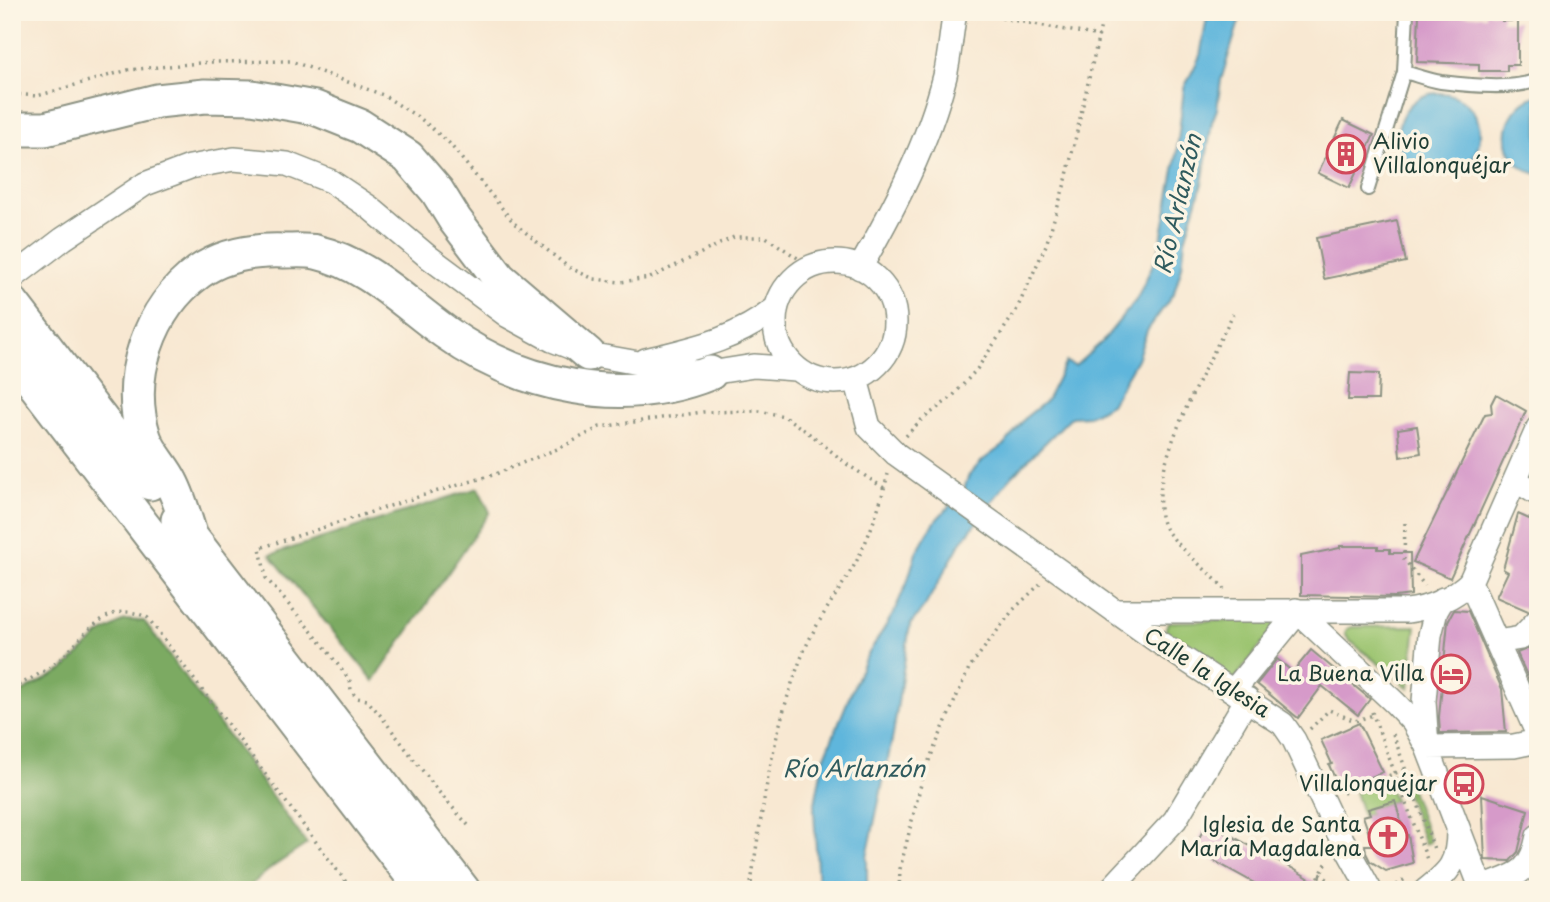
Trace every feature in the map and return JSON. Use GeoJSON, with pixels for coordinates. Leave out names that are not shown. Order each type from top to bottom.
{"type":"FeatureCollection","features":[{"type":"Feature","properties":{"kind":"main road"},"geometry":{"type":"LineString","coordinates":[[12,129],[45,129],[157,102],[205,96],[252,97],[315,108],[349,121],[408,157],[438,191],[455,220],[499,278],[588,354]]}},
{"type":"Feature","properties":{"kind":"main road"},"geometry":{"type":"LineString","coordinates":[[191,537],[172,483],[144,438],[138,398],[141,362],[152,327],[169,301],[199,272],[230,257],[262,250],[314,251],[354,265],[394,290],[440,329],[475,352],[511,369],[552,382],[587,388],[632,390],[673,386],[710,373]]}},
{"type":"Feature","properties":{"kind":"main road"},"geometry":{"type":"LineString","coordinates":[[12,303],[463,890]]}},
{"type":"Feature","properties":{"kind":"main road"},"geometry":{"type":"LineString","coordinates":[[12,355],[423,890]]}},
{"type":"Feature","properties":{"kind":"street"},"geometry":{"type":"LineString","coordinates":[[860,268],[886,223],[923,143],[945,76],[955,12]]}},
{"type":"Feature","properties":{"kind":"street"},"geometry":{"type":"LineString","coordinates":[[12,278],[63,239],[145,184],[190,167],[234,159],[286,164],[330,181],[369,207],[426,255],[508,316],[552,340],[588,354],[683,371],[710,373],[754,366],[794,369],[818,381],[837,383],[856,379],[873,370],[885,356],[893,338],[895,319],[891,300],[881,283],[849,263],[829,262],[811,267],[791,279],[776,308],[774,326],[778,344],[794,369]]}},
{"type":"Feature","properties":{"kind":"street"},"geometry":{"type":"LineString","coordinates":[[636,362],[688,350],[734,335],[776,308]]}},
{"type":"Feature","properties":{"kind":"street","name":"Calle la Iglesia"},"geometry":{"type":"LineString","coordinates":[[856,379],[869,427],[896,454],[1157,641],[1283,724],[1294,740],[1334,825],[1370,890]]}},
{"type":"Feature","properties":{"kind":"street"},"geometry":{"type":"LineString","coordinates":[[1115,611],[1344,611],[1432,605],[1470,582],[1515,480],[1533,421]]}},
{"type":"Feature","properties":{"kind":"street"},"geometry":{"type":"LineString","coordinates":[[1515,480],[1538,494]]}},
{"type":"Feature","properties":{"kind":"street"},"geometry":{"type":"LineString","coordinates":[[1470,582],[1538,735]]}},
{"type":"Feature","properties":{"kind":"street"},"geometry":{"type":"LineString","coordinates":[[1427,747],[1424,696],[1432,605]]}},
{"type":"Feature","properties":{"kind":"street"},"geometry":{"type":"LineString","coordinates":[[1157,641],[1153,632],[1154,624],[1158,616],[1167,611]]}},
{"type":"Feature","properties":{"kind":"street"},"geometry":{"type":"LineString","coordinates":[[1297,611],[1332,643],[1388,711],[1413,722],[1427,747],[1480,883]]}},
{"type":"Feature","properties":{"kind":"street"},"geometry":{"type":"LineString","coordinates":[[1110,890],[1175,820],[1240,694],[1297,611]]}},
{"type":"Feature","properties":{"kind":"street"},"geometry":{"type":"LineString","coordinates":[[1332,643],[1331,629],[1334,619],[1344,611]]}},
{"type":"Feature","properties":{"kind":"street"},"geometry":{"type":"LineString","coordinates":[[1497,642],[1521,638],[1538,620]]}},
{"type":"Feature","properties":{"kind":"street"},"geometry":{"type":"LineString","coordinates":[[1388,711],[1424,696]]}},
{"type":"Feature","properties":{"kind":"street"},"geometry":{"type":"LineString","coordinates":[[1427,747],[1514,746],[1538,741]]}},
{"type":"Feature","properties":{"kind":"street"},"geometry":{"type":"LineString","coordinates":[[1418,878],[1437,860],[1457,854],[1458,828]]}},
{"type":"Feature","properties":{"kind":"street"},"geometry":{"type":"LineString","coordinates":[[1480,883],[1518,874],[1527,867],[1538,836]]}},
{"type":"Feature","properties":{"kind":"street"},"geometry":{"type":"LineString","coordinates":[[1437,860],[1468,867],[1480,883]]}},
{"type":"Feature","properties":{"kind":"lane"},"geometry":{"type":"LineString","coordinates":[[1368,189],[1404,72],[1407,12]]}},
{"type":"Feature","properties":{"kind":"lane"},"geometry":{"type":"LineString","coordinates":[[1404,72],[1438,82],[1499,86],[1531,83],[1538,79]]}},
{"type":"Feature","properties":{"kind":"path"},"geometry":{"type":"LineString","coordinates":[[969,12],[1099,36]]}},
{"type":"Feature","properties":{"kind":"path"},"geometry":{"type":"LineString","coordinates":[[920,421],[952,397],[977,369],[1016,311],[1045,245],[1066,180],[1104,12]]}},
{"type":"Feature","properties":{"kind":"path"},"geometry":{"type":"LineString","coordinates":[[1233,314],[1171,441],[1160,505],[1161,517],[1167,531],[1247,610]]}},
{"type":"Feature","properties":{"kind":"path"},"geometry":{"type":"LineString","coordinates":[[1533,421],[1538,396]]}},
{"type":"Feature","properties":{"kind":"path"},"geometry":{"type":"LineString","coordinates":[[468,825],[374,708],[367,700],[357,698],[351,691],[350,681],[324,646],[266,578],[260,548],[493,475],[562,447],[600,427],[703,412],[759,411],[784,416],[848,465],[884,488]]}},
{"type":"Feature","properties":{"kind":"path"},"geometry":{"type":"LineString","coordinates":[[750,890],[766,783],[793,680],[814,629],[856,562],[896,454]]}},
{"type":"Feature","properties":{"kind":"path"},"geometry":{"type":"LineString","coordinates":[[1405,523],[1404,559],[1432,605]]}},
{"type":"Feature","properties":{"kind":"path"},"geometry":{"type":"LineString","coordinates":[[899,890],[900,869],[924,772],[969,668],[1013,610],[1054,567]]}},
{"type":"Feature","properties":{"kind":"path"},"geometry":{"type":"LineString","coordinates":[[12,688],[34,678],[59,660],[94,625],[110,615],[124,610],[148,618],[352,890]]}},
{"type":"Feature","properties":{"kind":"path"},"geometry":{"type":"LineString","coordinates":[[1304,735],[1329,710],[1355,721],[1388,711]]}},
{"type":"Feature","properties":{"kind":"path"},"geometry":{"type":"LineString","coordinates":[[1389,728],[1437,860]]}},
{"type":"Feature","properties":{"kind":"path"},"geometry":{"type":"LineString","coordinates":[[1332,797],[1406,769]]}},
{"type":"Feature","properties":{"kind":"path"},"geometry":{"type":"LineString","coordinates":[[1395,773],[1437,860]]}},
{"type":"Feature","properties":{"kind":"path"},"geometry":{"type":"LineString","coordinates":[[1312,890],[1333,851]]}},
{"type":"Feature","properties":{"kind":"path"},"geometry":{"type":"LineString","coordinates":[[1390,890],[1418,878],[1437,860]]}},
{"type":"Feature","properties":{"kind":"path"},"geometry":{"type":"LineString","coordinates":[[1320,874],[1343,890]]}},
{"type":"Feature","properties":{"kind":"green space"},"geometry":{"type":"Polygon","coordinates":[[[478,488],[490,512],[374,681],[270,555],[478,488]]]}},
{"type":"Feature","properties":{"kind":"green space"},"geometry":{"type":"Polygon","coordinates":[[[1281,619],[1234,680],[1166,634],[1169,622],[1281,619]]]}},
{"type":"Feature","properties":{"kind":"green space"},"geometry":{"type":"Polygon","coordinates":[[[125,620],[144,621],[307,844],[271,868],[245,890],[17,890],[12,881],[12,697],[63,670],[99,635],[125,620]]]}},
{"type":"Feature","properties":{"kind":"green space"},"geometry":{"type":"Polygon","coordinates":[[[1416,626],[1409,688],[1345,634],[1351,627],[1416,626]]]}},
{"type":"Feature","properties":{"kind":"green space"},"geometry":{"type":"Polygon","coordinates":[[[1406,776],[1430,842],[1425,844],[1401,778],[1406,776]]]}},
{"type":"Feature","properties":{"kind":"green space"},"geometry":{"type":"Polygon","coordinates":[[[1386,784],[1395,801],[1369,809],[1370,814],[1363,816],[1355,792],[1386,784]]]}},
{"type":"Feature","properties":{"kind":"water","name":"Río Arlanzón"},"geometry":{"type":"Polygon","coordinates":[[[1208,12],[1242,12],[1221,80],[1202,184],[1185,240],[1182,266],[1174,293],[1147,331],[1137,359],[1111,404],[1089,416],[1071,417],[1010,478],[960,544],[925,606],[910,625],[893,735],[867,857],[867,890],[818,890],[814,809],[823,761],[864,661],[893,614],[907,583],[916,553],[938,518],[963,492],[969,475],[983,460],[1005,444],[1026,417],[1046,401],[1066,362],[1075,366],[1102,342],[1137,299],[1159,251],[1176,159],[1184,88],[1200,56],[1208,12]]]}},
{"type":"Feature","properties":{"kind":"water"},"geometry":{"type":"Polygon","coordinates":[[[1439,93],[1455,96],[1468,105],[1477,118],[1480,134],[1477,150],[1468,163],[1455,172],[1439,175],[1423,172],[1410,163],[1401,150],[1398,134],[1401,118],[1410,105],[1423,96],[1439,93]]]}},
{"type":"Feature","properties":{"kind":"water"},"geometry":{"type":"Polygon","coordinates":[[[1538,95],[1538,174],[1524,168],[1514,159],[1506,136],[1515,111],[1524,102],[1538,95]]]}},
{"type":"Feature","properties":{"kind":"building"},"geometry":{"type":"Polygon","coordinates":[[[1486,12],[1502,12],[1502,21],[1518,21],[1518,65],[1507,65],[1507,71],[1479,71],[1479,64],[1417,62],[1419,14],[1486,16],[1486,12]]]}},
{"type":"Feature","properties":{"kind":"building","name":"Alivio Villalonquéjar"},"geometry":{"type":"Polygon","coordinates":[[[1343,120],[1374,135],[1349,188],[1318,173],[1343,120]]]}},
{"type":"Feature","properties":{"kind":"building"},"geometry":{"type":"Polygon","coordinates":[[[1397,221],[1406,262],[1324,279],[1316,238],[1397,221]]]}},
{"type":"Feature","properties":{"kind":"building"},"geometry":{"type":"Polygon","coordinates":[[[1350,373],[1379,374],[1378,400],[1348,400],[1350,373]]]}},
{"type":"Feature","properties":{"kind":"building"},"geometry":{"type":"Polygon","coordinates":[[[1496,394],[1526,411],[1450,578],[1413,562],[1485,414],[1492,413],[1491,404],[1496,394]]]}},
{"type":"Feature","properties":{"kind":"building"},"geometry":{"type":"Polygon","coordinates":[[[1417,426],[1421,453],[1400,457],[1398,429],[1417,426]]]}},
{"type":"Feature","properties":{"kind":"building"},"geometry":{"type":"Polygon","coordinates":[[[1518,514],[1538,523],[1538,606],[1528,611],[1496,597],[1508,572],[1503,569],[1518,514]]]}},
{"type":"Feature","properties":{"kind":"building"},"geometry":{"type":"Polygon","coordinates":[[[1340,546],[1378,546],[1378,549],[1390,549],[1390,553],[1410,553],[1411,595],[1301,595],[1301,556],[1340,546]]]}},
{"type":"Feature","properties":{"kind":"building"},"geometry":{"type":"Polygon","coordinates":[[[1454,610],[1468,611],[1502,689],[1506,732],[1440,733],[1439,717],[1448,621],[1454,610]]]}},
{"type":"Feature","properties":{"kind":"building"},"geometry":{"type":"Polygon","coordinates":[[[1538,641],[1538,700],[1517,653],[1530,648],[1538,641]]]}},
{"type":"Feature","properties":{"kind":"building"},"geometry":{"type":"Polygon","coordinates":[[[1311,650],[1370,699],[1358,715],[1322,686],[1298,718],[1257,684],[1277,659],[1293,672],[1311,650]]]}},
{"type":"Feature","properties":{"kind":"building"},"geometry":{"type":"Polygon","coordinates":[[[1359,723],[1383,772],[1340,790],[1321,740],[1359,723]]]}},
{"type":"Feature","properties":{"kind":"building"},"geometry":{"type":"Polygon","coordinates":[[[1482,795],[1528,810],[1518,852],[1510,861],[1485,860],[1482,795]]]}},
{"type":"Feature","properties":{"kind":"building","name":"Iglesia de Santa María Magdalena"},"geometry":{"type":"Polygon","coordinates":[[[1395,801],[1405,835],[1408,835],[1413,863],[1386,871],[1370,861],[1366,853],[1365,845],[1373,845],[1363,816],[1370,814],[1368,809],[1395,801]]]}},
{"type":"Feature","properties":{"kind":"building"},"geometry":{"type":"Polygon","coordinates":[[[1207,823],[1328,890],[1267,890],[1193,849],[1207,823]]]}},
{"type":"Feature","properties":{"kind":"place","name":"Alivio Villalonquéjar"},"geometry":{"type":"Point","coordinates":[1346,154]}},
{"type":"Feature","properties":{"kind":"place","name":"La Buena Villa"},"geometry":{"type":"Point","coordinates":[1451,674]}},
{"type":"Feature","properties":{"kind":"place","name":"Villalonquéjar"},"geometry":{"type":"Point","coordinates":[1464,784]}},
{"type":"Feature","properties":{"kind":"place","name":"Iglesia de Santa María Magdalena"},"geometry":{"type":"Point","coordinates":[1388,837]}}]}
